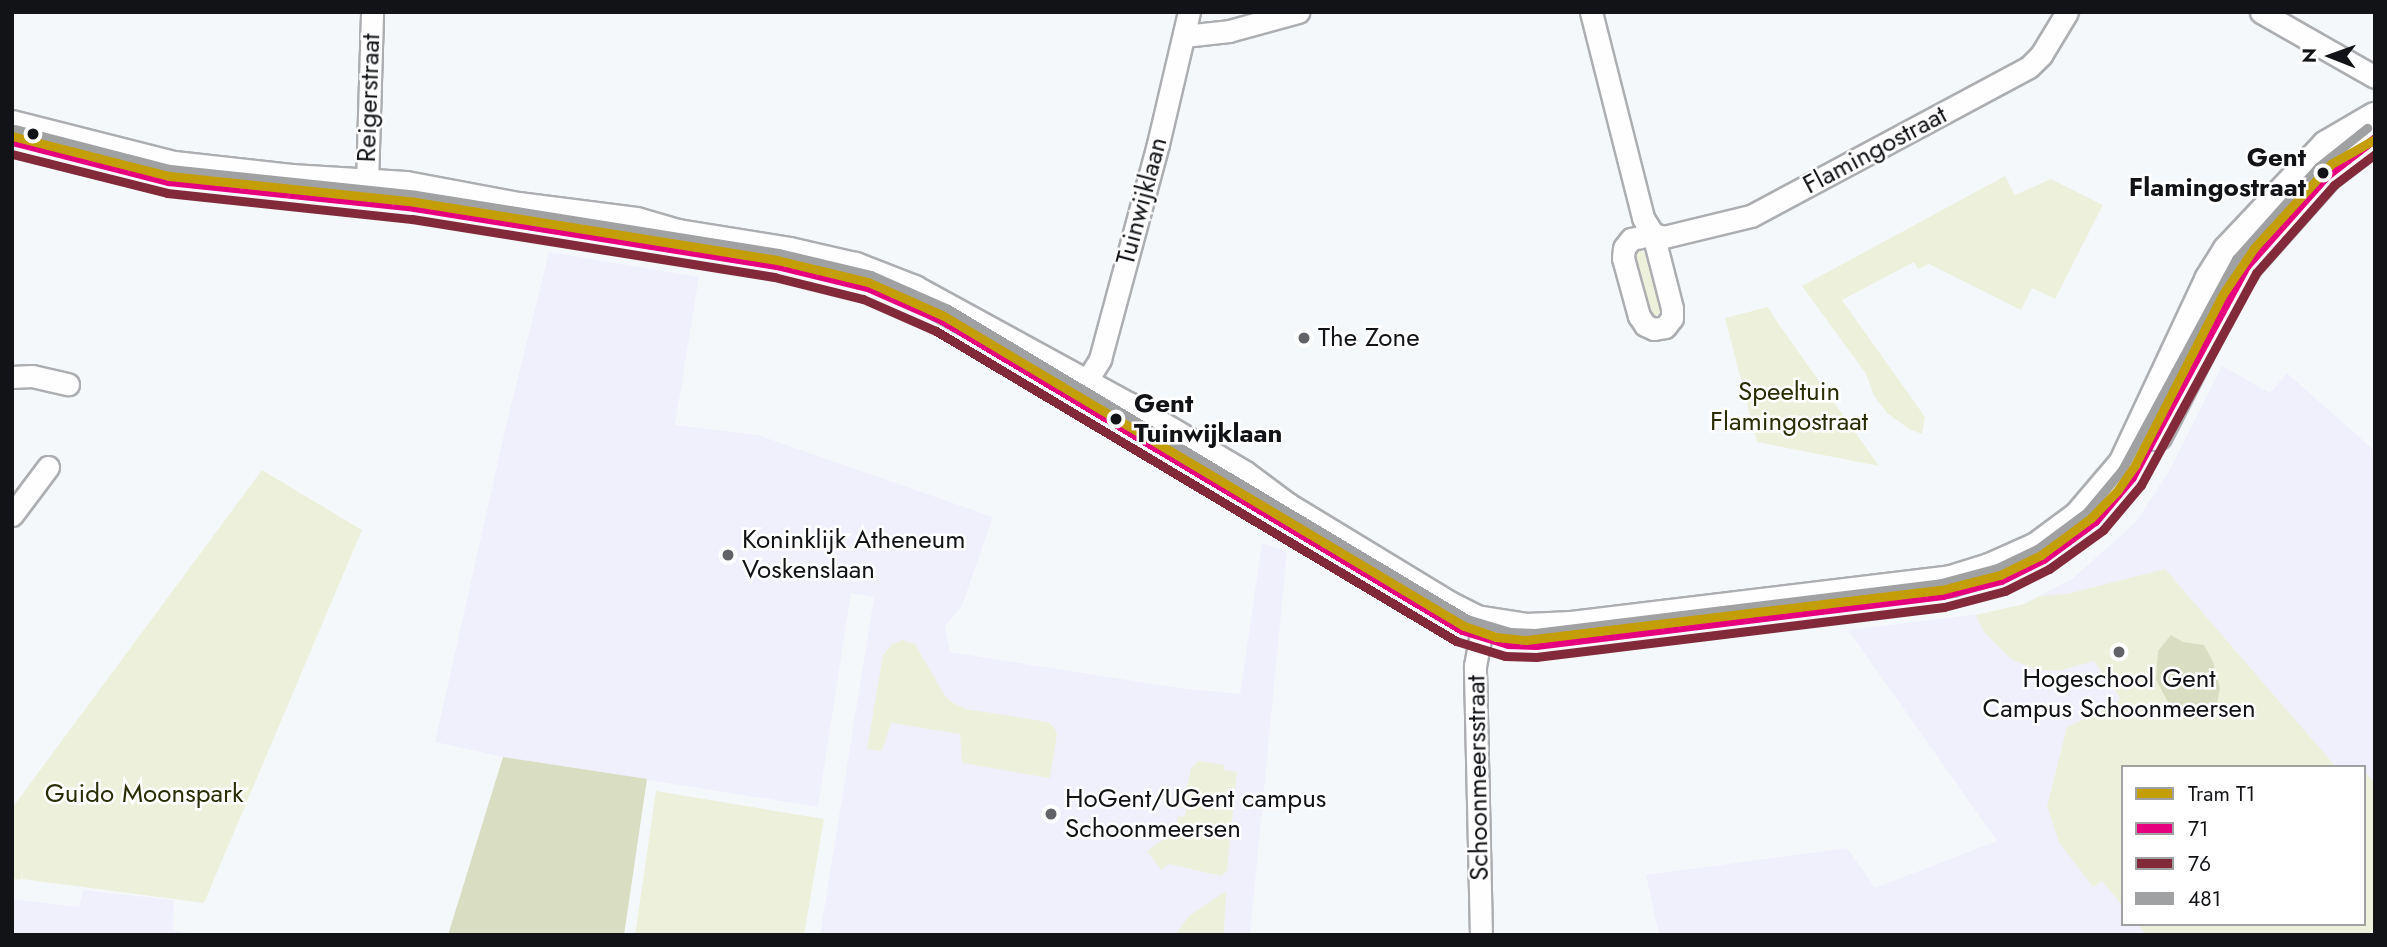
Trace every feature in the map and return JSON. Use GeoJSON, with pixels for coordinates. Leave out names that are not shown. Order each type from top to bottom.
{"type":"FeatureCollection","features":[{"type":"Feature","properties":{"kind":"street","name":"Reigerstraat"},"geometry":{"type":"LineString","coordinates":[[367,183],[372,12]]}},
{"type":"Feature","properties":{"kind":"street","name":"Tuinwijklaan"},"geometry":{"type":"LineString","coordinates":[[1084,385],[1100,359],[1189,12]]}},
{"type":"Feature","properties":{"kind":"street"},"geometry":{"type":"LineString","coordinates":[[1184,36],[1229,31],[1298,12]]}},
{"type":"Feature","properties":{"kind":"street","name":"Flamingostraat"},"geometry":{"type":"LineString","coordinates":[[1591,12],[1651,232],[1664,237],[1751,216],[2029,67],[2041,55],[2067,12]]}},
{"type":"Feature","properties":{"kind":"street"},"geometry":{"type":"LineString","coordinates":[[2261,12],[2375,77]]}},
{"type":"Feature","properties":{"kind":"street"},"geometry":{"type":"LineString","coordinates":[[12,126],[174,167],[292,180],[406,187],[518,208],[601,217],[855,268],[914,291],[1243,476],[1286,508],[1482,630],[1572,627],[1929,584],[1990,569],[2037,548],[2079,517],[2123,464],[2137,442],[2158,387],[2210,280],[2228,251],[2327,146],[2375,118]]}},
{"type":"Feature","properties":{"kind":"street"},"geometry":{"type":"LineString","coordinates":[[12,141],[168,181],[414,207],[776,265],[867,287],[942,320],[1448,622],[1536,645],[1942,595],[1996,582],[2033,565],[2071,541],[2119,495],[2155,439],[2227,296],[2246,266],[2330,172],[2375,138]]}},
{"type":"Feature","properties":{"kind":"street"},"geometry":{"type":"LineString","coordinates":[[12,377],[32,376],[68,384]]}},
{"type":"Feature","properties":{"kind":"street"},"geometry":{"type":"LineString","coordinates":[[12,515],[48,467]]}},
{"type":"Feature","properties":{"kind":"street","name":"Schoonmeersstraat"},"geometry":{"type":"LineString","coordinates":[[1481,935],[1475,666],[1482,630]]}},
{"type":"Feature","properties":{"kind":"shaded area"},"geometry":{"type":"Polygon","coordinates":[[[549,252],[699,277],[675,425],[758,435],[993,517],[962,606],[945,626],[950,652],[1179,688],[1240,694],[1262,543],[1287,552],[1250,935],[820,935],[874,597],[851,593],[818,807],[503,757],[435,742],[505,430],[549,252]]]}},
{"type":"Feature","properties":{"kind":"shaded area","name":"Hogeschool Gent Campus Schoonmeersen"},"geometry":{"type":"Polygon","coordinates":[[[2222,366],[2270,393],[2287,373],[2375,451],[2375,935],[1659,935],[1646,875],[1847,848],[1875,888],[1997,841],[1848,630],[1987,613],[2024,604],[2072,579],[2136,522],[2169,471],[2222,366]]]}},
{"type":"Feature","properties":{"kind":"shaded area"},"geometry":{"type":"Polygon","coordinates":[[[83,890],[174,900],[173,930],[199,935],[12,935],[12,899],[79,907],[83,890]]]}},
{"type":"Feature","properties":{"kind":"green space"},"geometry":{"type":"Polygon","coordinates":[[[2005,176],[2015,195],[2051,179],[2103,205],[2055,299],[2032,288],[2021,310],[1929,264],[1918,269],[1914,262],[1842,300],[1925,417],[1922,434],[1909,429],[1887,413],[1874,396],[1866,374],[1802,286],[2005,176]]]}},
{"type":"Feature","properties":{"kind":"green space"},"geometry":{"type":"Polygon","coordinates":[[[1634,253],[1646,253],[1661,312],[1652,319],[1647,314],[1632,259],[1634,253]]]}},
{"type":"Feature","properties":{"kind":"green space","name":"Speeltuin Flamingostraat"},"geometry":{"type":"Polygon","coordinates":[[[1768,307],[1879,466],[1757,442],[1725,318],[1768,307]]]}},
{"type":"Feature","properties":{"kind":"green space","name":"Guido Moonspark"},"geometry":{"type":"Polygon","coordinates":[[[262,470],[362,530],[204,903],[22,879],[23,867],[21,880],[12,879],[12,808],[262,470]]]}},
{"type":"Feature","properties":{"kind":"green space"},"geometry":{"type":"Polygon","coordinates":[[[2165,569],[2334,765],[2121,765],[2121,904],[2102,881],[2093,887],[2059,842],[2047,806],[2067,727],[2115,705],[2120,698],[2094,661],[2062,670],[2037,670],[2011,659],[1983,631],[1976,615],[2024,604],[2040,596],[2066,594],[2165,569]]]}},
{"type":"Feature","properties":{"kind":"green space"},"geometry":{"type":"Polygon","coordinates":[[[2171,635],[2183,642],[2204,645],[2213,662],[2220,688],[2217,703],[2201,718],[2191,719],[2175,715],[2156,680],[2158,651],[2171,635]]]}},
{"type":"Feature","properties":{"kind":"green space"},"geometry":{"type":"Polygon","coordinates":[[[902,640],[915,644],[945,696],[953,703],[966,709],[1048,722],[1054,727],[1057,734],[1050,778],[962,763],[960,734],[891,723],[882,751],[867,749],[883,655],[891,645],[902,640]]]}},
{"type":"Feature","properties":{"kind":"green space"},"geometry":{"type":"Polygon","coordinates":[[[503,757],[647,779],[624,935],[448,935],[503,757]]]}},
{"type":"Feature","properties":{"kind":"green space"},"geometry":{"type":"Polygon","coordinates":[[[1198,761],[1224,765],[1224,770],[1237,772],[1227,871],[1221,876],[1169,864],[1161,870],[1147,851],[1178,829],[1177,817],[1185,816],[1186,808],[1177,806],[1179,796],[1186,791],[1191,768],[1198,761]]]}},
{"type":"Feature","properties":{"kind":"green space"},"geometry":{"type":"Polygon","coordinates":[[[2366,773],[2375,783],[2375,930],[2368,935],[2146,935],[2139,926],[2366,926],[2366,773]]]}},
{"type":"Feature","properties":{"kind":"green space"},"geometry":{"type":"Polygon","coordinates":[[[656,791],[824,819],[804,935],[635,935],[656,791]]]}},
{"type":"Feature","properties":{"kind":"green space"},"geometry":{"type":"Polygon","coordinates":[[[1226,891],[1224,935],[1175,935],[1189,916],[1226,891]]]}},
{"type":"Feature","properties":{"kind":"tram line","name":"T1"},"geometry":{"type":"LineString","coordinates":[[12,136],[169,176],[415,202],[777,260],[868,282],[944,316],[1464,626],[1496,637],[1526,640],[1941,590],[2000,575],[2041,555],[2091,518],[2117,491],[2135,465],[2223,294],[2254,248],[2331,164],[2375,139]]}},
{"type":"Feature","properties":{"kind":"transit line","name":"481"},"geometry":{"type":"LineString","coordinates":[[15,129],[170,169],[416,195],[778,253],[871,275],[948,309],[1467,619],[1510,632],[1535,633],[1941,583],[1997,568],[2037,549],[2087,512],[2122,470],[2236,259],[2318,167],[2367,128]]}},
{"type":"Feature","properties":{"kind":"transit line","name":"71"},"geometry":{"type":"LineString","coordinates":[[12,141],[168,181],[414,207],[776,265],[867,287],[942,320],[1462,630],[1508,644],[1536,645],[1943,595],[2001,580],[2043,559],[2095,521],[2132,477],[2246,266],[2326,176],[2375,138]]}},
{"type":"Feature","properties":{"kind":"transit line","name":"76"},"geometry":{"type":"LineString","coordinates":[[12,154],[167,193],[412,219],[774,277],[863,299],[936,331],[1456,641],[1505,656],[1536,657],[1944,607],[2005,591],[2049,569],[2103,530],[2141,485],[2256,273],[2334,185],[2375,154]]}},
{"type":"Feature","properties":{"kind":"place","name":"Gent Flamingostraat"},"geometry":{"type":"Point","coordinates":[2323,173]}},
{"type":"Feature","properties":{"kind":"place","name":"The Zone"},"geometry":{"type":"Point","coordinates":[1304,338]}},
{"type":"Feature","properties":{"kind":"place","name":"Gent Tuinwijklaan"},"geometry":{"type":"Point","coordinates":[1116,419]}},
{"type":"Feature","properties":{"kind":"place","name":"Koninklijk Atheneum Voskenslaan"},"geometry":{"type":"Point","coordinates":[728,555]}},
{"type":"Feature","properties":{"kind":"place","name":"Hogeschool Gent Campus Schoonmeersen"},"geometry":{"type":"Point","coordinates":[2119,652]}},
{"type":"Feature","properties":{"kind":"place","name":"HoGent/UGent campus Schoonmeersen"},"geometry":{"type":"Point","coordinates":[1051,814]}}]}
